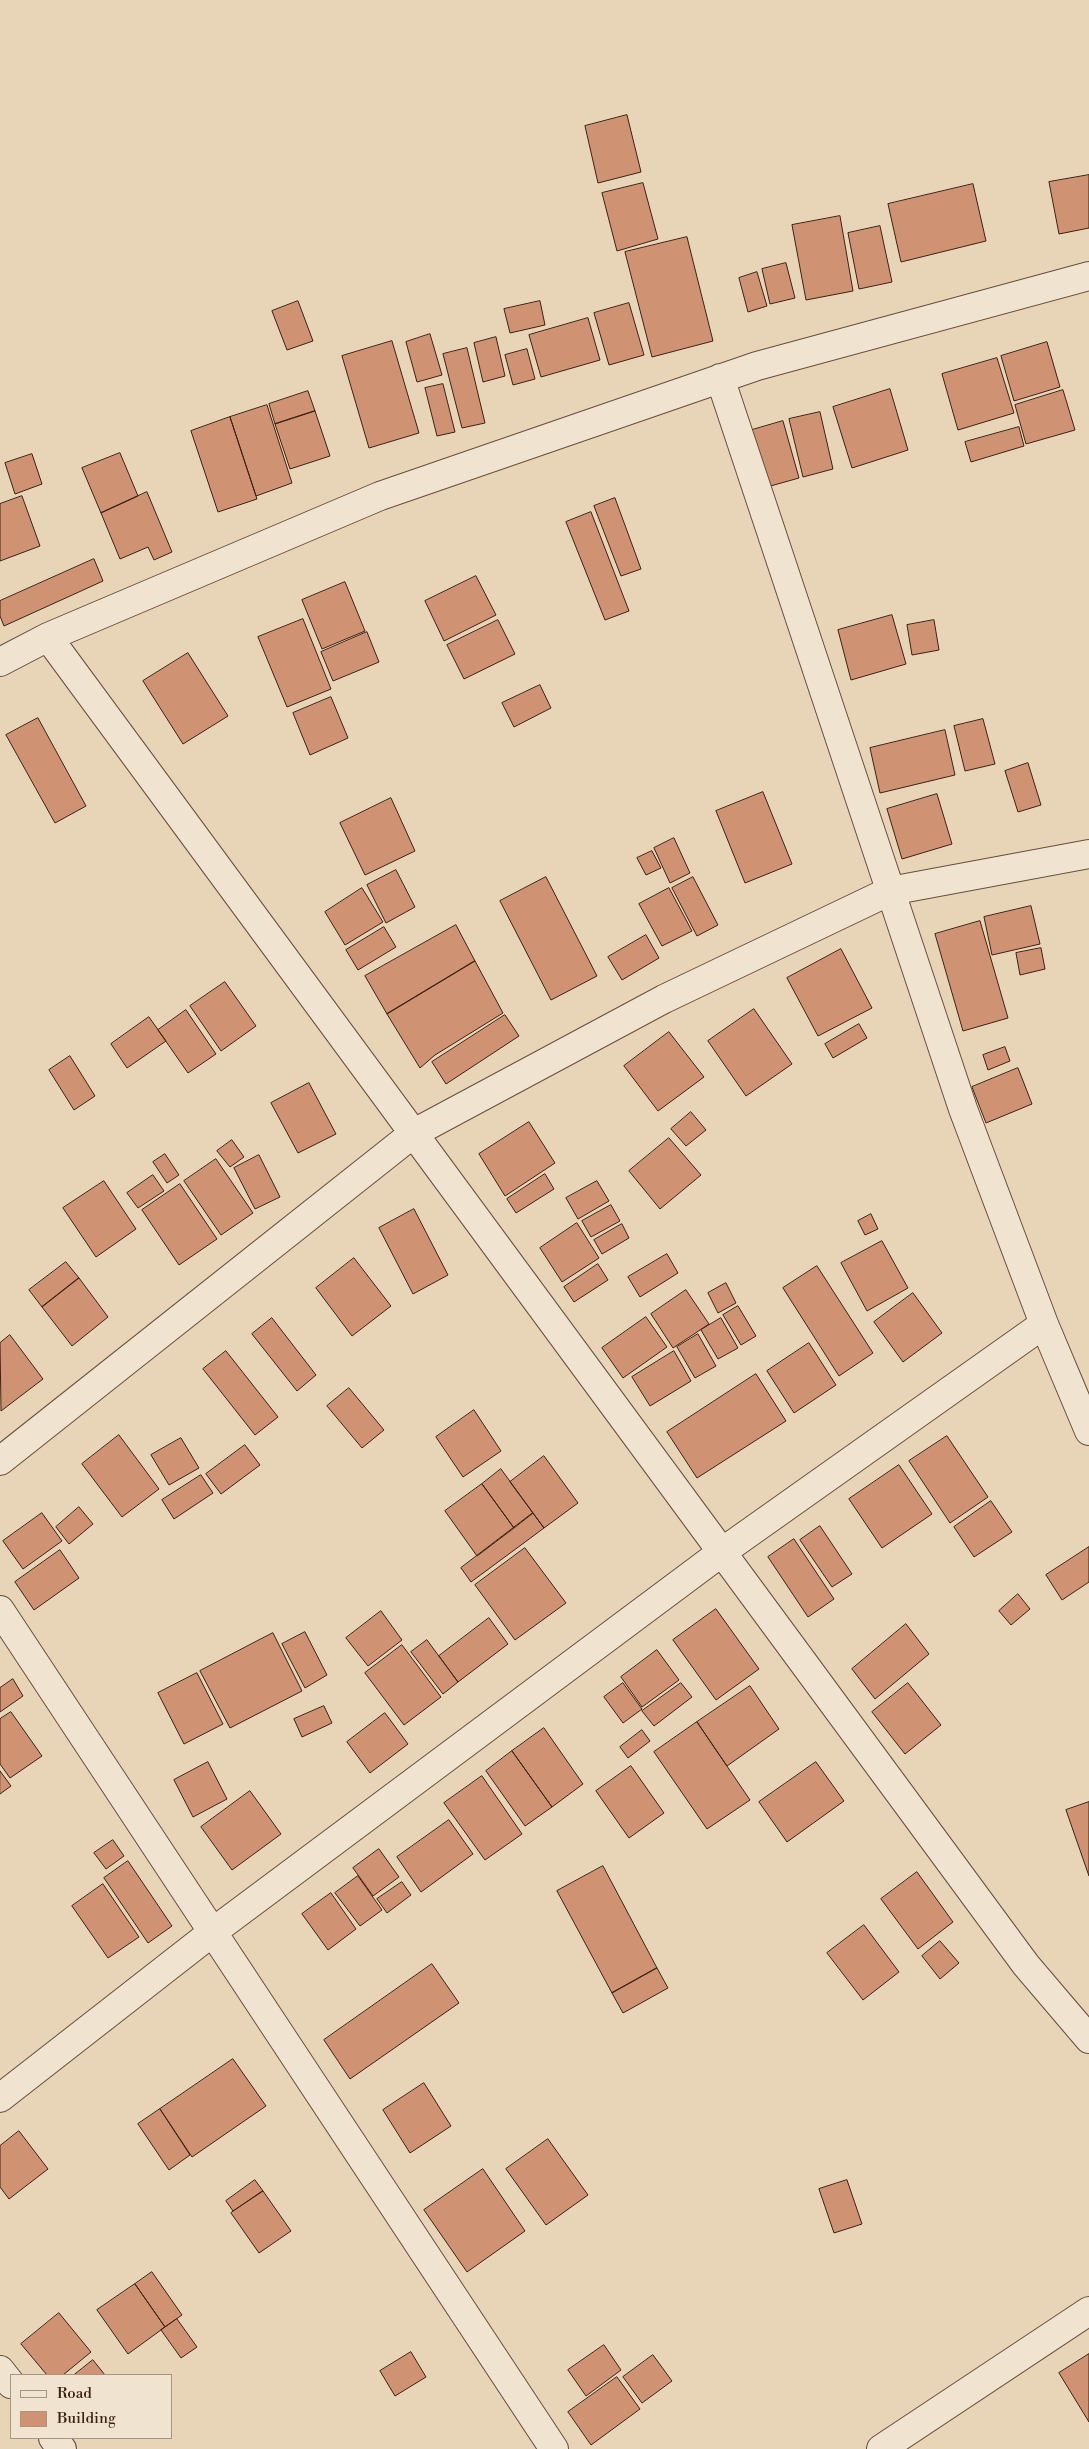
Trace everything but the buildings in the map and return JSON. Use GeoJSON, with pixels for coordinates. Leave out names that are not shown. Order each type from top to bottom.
{"type":"FeatureCollection","features":[{"type":"Feature","properties":{"kind":"street"},"geometry":{"type":"LineString","coordinates":[[0,662],[48,637],[380,496],[757,366],[1089,276]]}},
{"type":"Feature","properties":{"kind":"street"},"geometry":{"type":"LineString","coordinates":[[720,378],[963,1109],[1044,1324],[1089,1432]]}},
{"type":"Feature","properties":{"kind":"street"},"geometry":{"type":"LineString","coordinates":[[48,637],[1026,1965],[1089,2039]]}},
{"type":"Feature","properties":{"kind":"street"},"geometry":{"type":"LineString","coordinates":[[0,1460],[414,1133],[664,999],[890,891],[1089,854]]}},
{"type":"Feature","properties":{"kind":"street"},"geometry":{"type":"LineString","coordinates":[[0,2098],[214,1931],[722,1552],[1044,1324]]}},
{"type":"Feature","properties":{"kind":"street"},"geometry":{"type":"LineString","coordinates":[[0,1610],[214,1931],[554,2449]]}},
{"type":"Feature","properties":{"kind":"street"},"geometry":{"type":"LineString","coordinates":[[882,2449],[1089,2311]]}},
{"type":"Feature","properties":{"kind":"street"},"geometry":{"type":"LineString","coordinates":[[0,2370],[10,2383]]}},
{"type":"Feature","properties":{"kind":"street"},"geometry":{"type":"LineString","coordinates":[[54,2439],[62,2449]]}}]}
